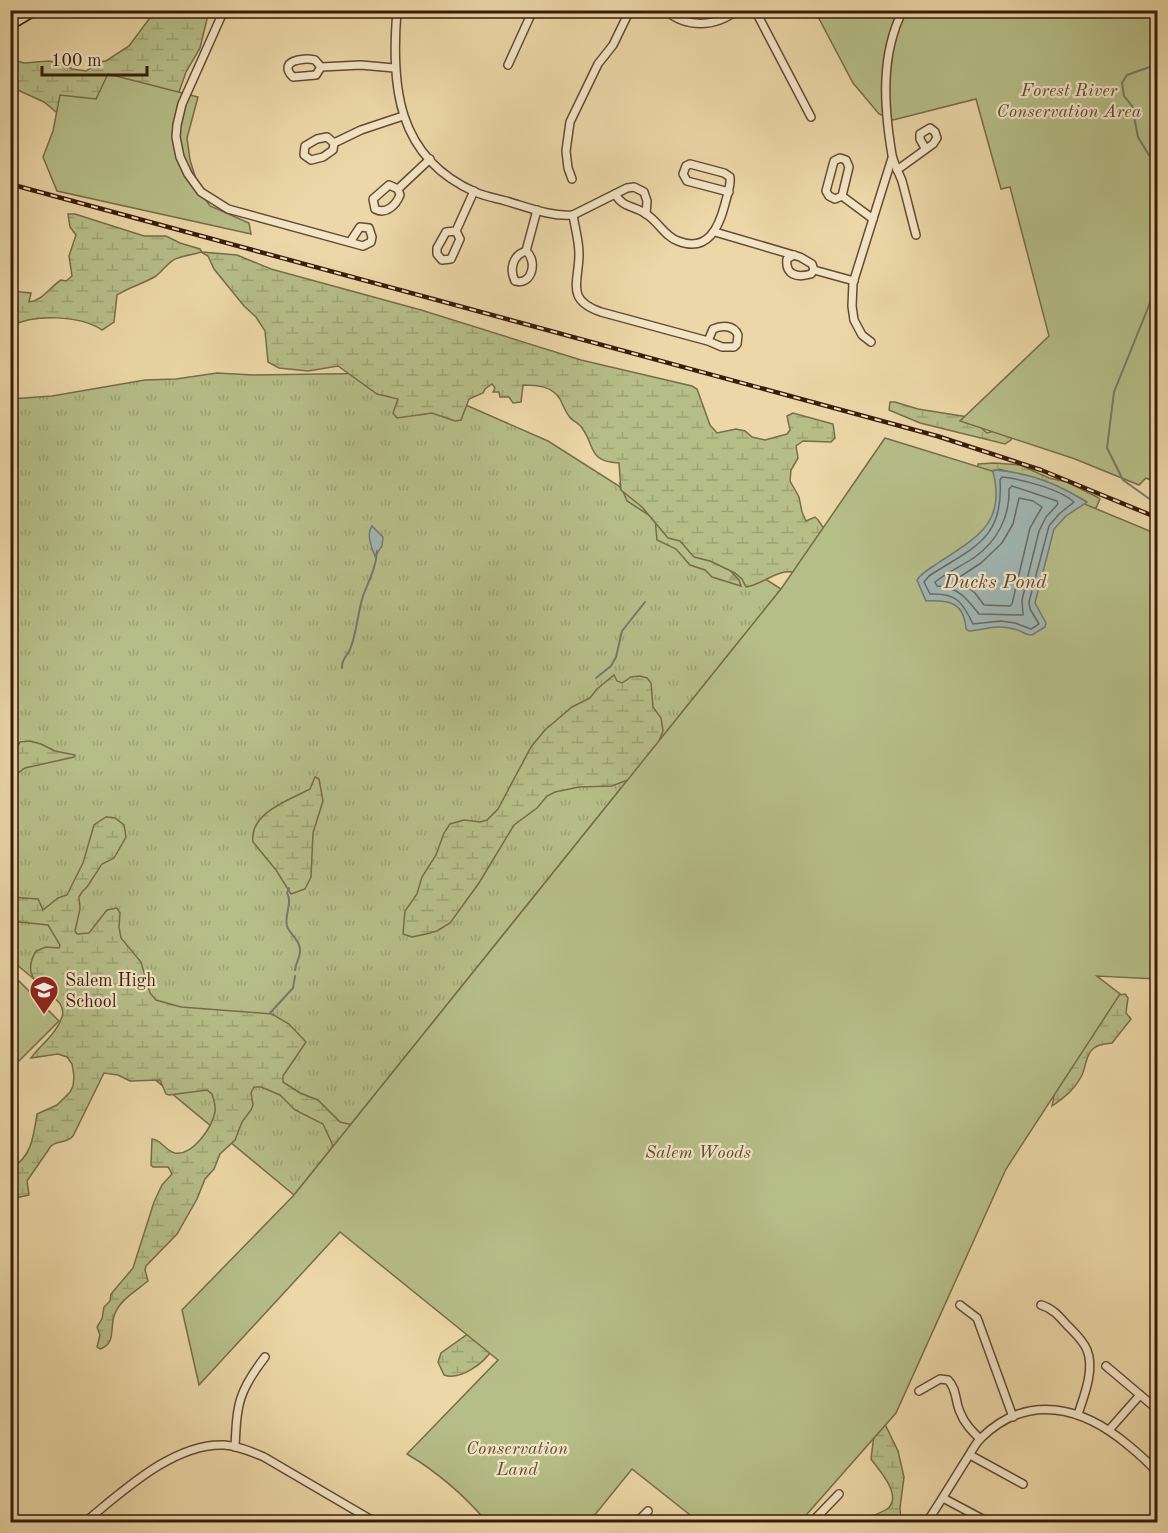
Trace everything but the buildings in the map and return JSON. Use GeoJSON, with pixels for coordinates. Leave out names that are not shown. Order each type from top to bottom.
{"type":"FeatureCollection","features":[{"type":"Feature","properties":{"kind":"main road"},"geometry":{"type":"LineString","coordinates":[[10,25],[35,10]]}},
{"type":"Feature","properties":{"kind":"street"},"geometry":{"type":"LineString","coordinates":[[224,10],[182,104],[179,116],[176,137],[180,158],[188,174],[201,192],[228,208],[350,242]]}},
{"type":"Feature","properties":{"kind":"street"},"geometry":{"type":"LineString","coordinates":[[397,10],[394,68],[403,116],[416,141],[430,159],[452,179],[474,192],[564,216],[573,215],[627,188],[640,189],[644,192],[647,201],[646,214]]}},
{"type":"Feature","properties":{"kind":"street"},"geometry":{"type":"LineString","coordinates":[[508,65],[533,10]]}},
{"type":"Feature","properties":{"kind":"street"},"geometry":{"type":"LineString","coordinates":[[572,179],[566,151],[570,122],[598,64],[613,45],[630,10]]}},
{"type":"Feature","properties":{"kind":"street"},"geometry":{"type":"LineString","coordinates":[[664,10],[680,21],[699,24],[719,21],[737,10]]}},
{"type":"Feature","properties":{"kind":"street"},"geometry":{"type":"LineString","coordinates":[[755,10],[812,117]]}},
{"type":"Feature","properties":{"kind":"street"},"geometry":{"type":"LineString","coordinates":[[903,10],[889,53],[885,106],[892,158],[916,235]]}},
{"type":"Feature","properties":{"kind":"street"},"geometry":{"type":"LineString","coordinates":[[297,59],[315,60],[321,67],[316,75],[306,77],[293,77],[289,70],[289,65],[297,59]]}},
{"type":"Feature","properties":{"kind":"street"},"geometry":{"type":"LineString","coordinates":[[321,67],[354,64],[394,68]]}},
{"type":"Feature","properties":{"kind":"street"},"geometry":{"type":"LineString","coordinates":[[334,143],[367,128],[403,116]]}},
{"type":"Feature","properties":{"kind":"street"},"geometry":{"type":"LineString","coordinates":[[897,170],[925,148]]}},
{"type":"Feature","properties":{"kind":"street"},"geometry":{"type":"LineString","coordinates":[[840,158],[846,160],[849,167],[842,196],[835,199],[829,196],[826,190],[834,161],[840,158]]}},
{"type":"Feature","properties":{"kind":"street"},"geometry":{"type":"LineString","coordinates":[[871,342],[862,334],[854,317],[852,306],[854,281],[892,158]]}},
{"type":"Feature","properties":{"kind":"street"},"geometry":{"type":"LineString","coordinates":[[398,189],[430,159]]}},
{"type":"Feature","properties":{"kind":"street"},"geometry":{"type":"LineString","coordinates":[[615,194],[620,202],[646,214],[670,237],[683,243],[697,243],[715,232],[719,224],[729,192],[731,184],[730,177],[724,173],[690,164],[683,171],[687,181],[729,192]]}},
{"type":"Feature","properties":{"kind":"street"},"geometry":{"type":"LineString","coordinates":[[456,231],[474,192]]}},
{"type":"Feature","properties":{"kind":"street"},"geometry":{"type":"LineString","coordinates":[[842,196],[873,219]]}},
{"type":"Feature","properties":{"kind":"street"},"geometry":{"type":"LineString","coordinates":[[526,251],[537,210]]}},
{"type":"Feature","properties":{"kind":"street"},"geometry":{"type":"LineString","coordinates":[[573,215],[579,252],[575,285],[580,301],[605,314],[708,341]]}},
{"type":"Feature","properties":{"kind":"street"},"geometry":{"type":"LineString","coordinates":[[715,232],[794,255],[812,264],[814,270]]}},
{"type":"Feature","properties":{"kind":"street"},"geometry":{"type":"LineString","coordinates":[[794,255],[787,259],[786,265],[788,271],[793,275],[806,276],[814,270]]}},
{"type":"Feature","properties":{"kind":"street"},"geometry":{"type":"LineString","coordinates":[[814,270],[854,281]]}},
{"type":"Feature","properties":{"kind":"street"},"geometry":{"type":"LineString","coordinates":[[960,1305],[977,1318],[1013,1417]]}},
{"type":"Feature","properties":{"kind":"street"},"geometry":{"type":"LineString","coordinates":[[1041,1305],[1055,1312],[1087,1349],[1090,1363],[1078,1414]]}},
{"type":"Feature","properties":{"kind":"street"},"geometry":{"type":"LineString","coordinates":[[235,1446],[239,1400],[265,1357]]}},
{"type":"Feature","properties":{"kind":"street"},"geometry":{"type":"LineString","coordinates":[[1106,1366],[1158,1410]]}},
{"type":"Feature","properties":{"kind":"street"},"geometry":{"type":"LineString","coordinates":[[919,1391],[940,1379],[948,1380],[955,1389],[957,1405],[963,1419],[981,1438]]}},
{"type":"Feature","properties":{"kind":"street"},"geometry":{"type":"LineString","coordinates":[[1109,1430],[1140,1395]]}},
{"type":"Feature","properties":{"kind":"street"},"geometry":{"type":"LineString","coordinates":[[927,1522],[981,1438],[997,1425],[1013,1417],[1049,1408],[1078,1414],[1109,1430],[1158,1474]]}},
{"type":"Feature","properties":{"kind":"street"},"geometry":{"type":"LineString","coordinates":[[85,1522],[156,1468],[178,1455],[205,1446],[235,1446],[264,1457],[375,1522]]}},
{"type":"Feature","properties":{"kind":"street"},"geometry":{"type":"LineString","coordinates":[[969,1455],[1023,1484]]}},
{"type":"Feature","properties":{"kind":"street"},"geometry":{"type":"LineString","coordinates":[[812,1522],[839,1494]]}},
{"type":"Feature","properties":{"kind":"street"},"geometry":{"type":"LineString","coordinates":[[943,1498],[988,1522]]}},
{"type":"Feature","properties":{"kind":"street"},"geometry":{"type":"LineString","coordinates":[[637,1522],[648,1511]]}},
{"type":"Feature","properties":{"kind":"green space"},"geometry":{"type":"Polygon","coordinates":[[[155,11],[209,11],[200,48],[186,72],[173,109],[68,122],[44,102],[11,87],[10,59],[24,63],[49,61],[86,71],[97,62],[106,61],[129,46],[155,11]]]}},
{"type":"Feature","properties":{"kind":"green space","name":"Forest River Conservation Area"},"geometry":{"type":"Polygon","coordinates":[[[815,11],[1157,11],[1157,483],[1146,478],[1139,485],[1075,459],[960,421],[1049,336],[1010,187],[1001,189],[976,99],[893,120],[879,114],[853,83],[815,11]]]}},
{"type":"Feature","properties":{"kind":"green space"},"geometry":{"type":"Polygon","coordinates":[[[108,74],[198,97],[187,138],[190,160],[200,192],[210,206],[249,223],[251,234],[57,191],[43,157],[53,131],[60,95],[96,99],[108,74]]]}},
{"type":"Feature","properties":{"kind":"green space"},"geometry":{"type":"Polygon","coordinates":[[[68,214],[75,214],[144,236],[166,236],[200,249],[202,252],[237,255],[271,269],[421,310],[581,360],[692,386],[697,389],[710,425],[717,433],[736,429],[745,431],[752,437],[765,440],[787,434],[790,430],[787,416],[793,413],[833,424],[835,438],[831,442],[803,441],[796,446],[798,458],[791,470],[790,481],[799,497],[806,521],[815,517],[830,533],[978,467],[978,464],[1020,465],[1049,478],[1067,482],[1100,499],[1096,508],[1092,510],[795,573],[783,572],[746,587],[735,573],[710,561],[694,557],[680,541],[668,538],[642,507],[621,490],[619,463],[609,462],[597,456],[582,428],[570,418],[553,391],[539,386],[523,385],[521,402],[513,403],[509,397],[500,397],[499,392],[493,392],[495,388],[492,384],[483,393],[469,399],[461,420],[455,421],[432,413],[397,418],[393,413],[398,399],[377,394],[338,366],[308,371],[279,368],[268,362],[265,331],[256,317],[214,269],[208,256],[201,252],[175,259],[156,276],[117,295],[114,322],[102,330],[82,321],[57,318],[32,319],[11,326],[11,291],[31,293],[29,302],[34,301],[61,280],[66,281],[72,276],[69,256],[76,235],[70,227],[68,214]],[[998,469],[1083,505],[1086,502],[1041,480],[998,469]]]}},
{"type":"Feature","properties":{"kind":"green space"},"geometry":{"type":"Polygon","coordinates":[[[217,373],[253,375],[393,373],[548,441],[781,589],[294,1195],[11,960],[11,399],[52,396],[145,380],[176,379],[217,373]]]}},
{"type":"Feature","properties":{"kind":"green space"},"geometry":{"type":"Polygon","coordinates":[[[890,402],[968,417],[987,433],[1001,429],[1013,434],[1011,440],[1005,444],[920,423],[889,410],[890,402]]]}},
{"type":"Feature","properties":{"kind":"green space","name":"Salem Woods"},"geometry":{"type":"Polygon","coordinates":[[[885,438],[1041,486],[1157,534],[1157,979],[1097,976],[1120,994],[1006,1169],[896,1413],[800,1522],[699,1522],[632,1469],[589,1522],[487,1522],[450,1485],[407,1454],[498,1360],[340,1232],[199,1385],[182,1310],[294,1195],[781,589],[885,438]]]}},
{"type":"Feature","properties":{"kind":"green space"},"geometry":{"type":"Polygon","coordinates":[[[620,484],[728,568],[739,580],[741,586],[712,577],[705,570],[690,565],[676,549],[657,540],[655,519],[627,501],[620,484]]]}},
{"type":"Feature","properties":{"kind":"green space"},"geometry":{"type":"Polygon","coordinates":[[[614,675],[617,681],[622,683],[631,677],[647,678],[651,683],[653,707],[661,718],[663,731],[657,746],[633,778],[612,786],[579,787],[547,796],[537,808],[514,825],[479,883],[450,923],[437,931],[426,934],[412,937],[403,934],[405,911],[417,894],[422,877],[436,855],[450,824],[464,820],[480,822],[487,820],[498,809],[531,747],[545,730],[572,707],[590,698],[614,675]]]}},
{"type":"Feature","properties":{"kind":"green space"},"geometry":{"type":"Polygon","coordinates":[[[30,741],[55,751],[75,755],[25,768],[11,778],[11,757],[20,742],[30,741]]]}},
{"type":"Feature","properties":{"kind":"green space"},"geometry":{"type":"Polygon","coordinates":[[[315,777],[319,779],[323,801],[313,833],[311,877],[305,889],[291,894],[276,870],[253,842],[253,832],[264,815],[310,789],[315,777]]]}},
{"type":"Feature","properties":{"kind":"green space"},"geometry":{"type":"Polygon","coordinates":[[[106,817],[115,818],[124,825],[126,837],[114,858],[102,864],[79,897],[80,909],[75,931],[77,934],[89,933],[107,910],[117,908],[120,913],[121,938],[141,962],[150,993],[156,1000],[181,1007],[272,1014],[289,1024],[306,1042],[283,1076],[283,1082],[300,1093],[318,1100],[340,1122],[371,1129],[217,1281],[335,1150],[323,1124],[295,1110],[280,1095],[261,1087],[254,1087],[251,1093],[253,1105],[242,1122],[235,1140],[220,1154],[214,1169],[205,1179],[197,1199],[177,1234],[146,1266],[148,1281],[128,1296],[116,1310],[110,1340],[105,1347],[100,1349],[97,1347],[100,1335],[97,1327],[102,1319],[104,1307],[110,1301],[111,1294],[133,1268],[154,1202],[162,1185],[172,1174],[168,1167],[151,1165],[152,1139],[168,1150],[182,1153],[201,1139],[215,1110],[212,1094],[207,1090],[169,1095],[166,1094],[160,1080],[130,1081],[118,1075],[104,1073],[73,1136],[51,1146],[27,1181],[29,1195],[16,1198],[11,1212],[11,1167],[18,1164],[27,1152],[33,1138],[37,1114],[57,1105],[70,1092],[74,1076],[72,1064],[67,1057],[58,1054],[31,1058],[56,1029],[62,1017],[62,1009],[58,1001],[36,982],[31,974],[31,964],[36,951],[46,947],[59,948],[60,945],[48,925],[11,921],[11,897],[38,899],[43,910],[58,898],[67,895],[83,863],[94,825],[106,817]]]}},
{"type":"Feature","properties":{"kind":"green space"},"geometry":{"type":"Polygon","coordinates":[[[11,973],[59,1021],[11,1069],[11,973]]]}},
{"type":"Feature","properties":{"kind":"green space"},"geometry":{"type":"Polygon","coordinates":[[[1125,994],[1128,998],[1126,1013],[1131,1019],[1112,1043],[1098,1046],[1091,1051],[1076,1084],[1052,1106],[1055,1091],[1118,995],[1125,994]]]}},
{"type":"Feature","properties":{"kind":"green space"},"geometry":{"type":"Polygon","coordinates":[[[472,1331],[492,1350],[471,1370],[457,1375],[444,1375],[438,1362],[441,1353],[472,1331]]]}},
{"type":"Feature","properties":{"kind":"green space"},"geometry":{"type":"Polygon","coordinates":[[[883,1420],[898,1451],[904,1477],[900,1508],[901,1522],[857,1522],[887,1509],[893,1497],[884,1476],[871,1459],[874,1435],[883,1420]]]}},
{"type":"Feature","properties":{"kind":"water","name":"Ducks Pond"},"geometry":{"type":"Polygon","coordinates":[[[995,470],[1019,473],[1043,480],[1087,502],[1066,516],[1054,529],[1035,603],[1046,623],[1045,627],[1032,635],[1001,627],[969,631],[966,629],[965,620],[959,608],[948,602],[926,601],[917,580],[926,571],[964,546],[984,528],[995,505],[996,490],[993,472],[995,470]]]}},
{"type":"Feature","properties":{"kind":"water"},"geometry":{"type":"Polygon","coordinates":[[[372,526],[383,537],[382,546],[375,556],[369,537],[372,526]]]}},
{"type":"Feature","properties":{"kind":"waterway"},"geometry":{"type":"LineString","coordinates":[[1158,64],[1127,75],[1122,83],[1124,96],[1132,106],[1138,137],[1158,170]]}},
{"type":"Feature","properties":{"kind":"waterway"},"geometry":{"type":"LineString","coordinates":[[1158,283],[1114,392],[1107,448],[1123,480],[1158,505]]}},
{"type":"Feature","properties":{"kind":"waterway"},"geometry":{"type":"LineString","coordinates":[[342,668],[353,641],[361,602],[374,568],[377,551]]}},
{"type":"Feature","properties":{"kind":"waterway"},"geometry":{"type":"LineString","coordinates":[[596,678],[611,666],[616,657],[622,631],[645,602]]}},
{"type":"Feature","properties":{"kind":"waterway"},"geometry":{"type":"LineString","coordinates":[[289,888],[287,926],[300,947],[295,970]]}},
{"type":"Feature","properties":{"kind":"waterway"},"geometry":{"type":"LineString","coordinates":[[270,1013],[293,988],[295,976]]}},
{"type":"Feature","properties":{"kind":"railway"},"geometry":{"type":"LineString","coordinates":[[10,184],[937,436],[1041,470],[1158,518]]}},
{"type":"Feature","properties":{"kind":"place","name":"Salem High School"},"geometry":{"type":"Point","coordinates":[44,1016]}},
{"type":"Feature","properties":{"kind":"park label","name":"Conservation Land"},"geometry":{"type":"Point","coordinates":[517,1458]}}]}
